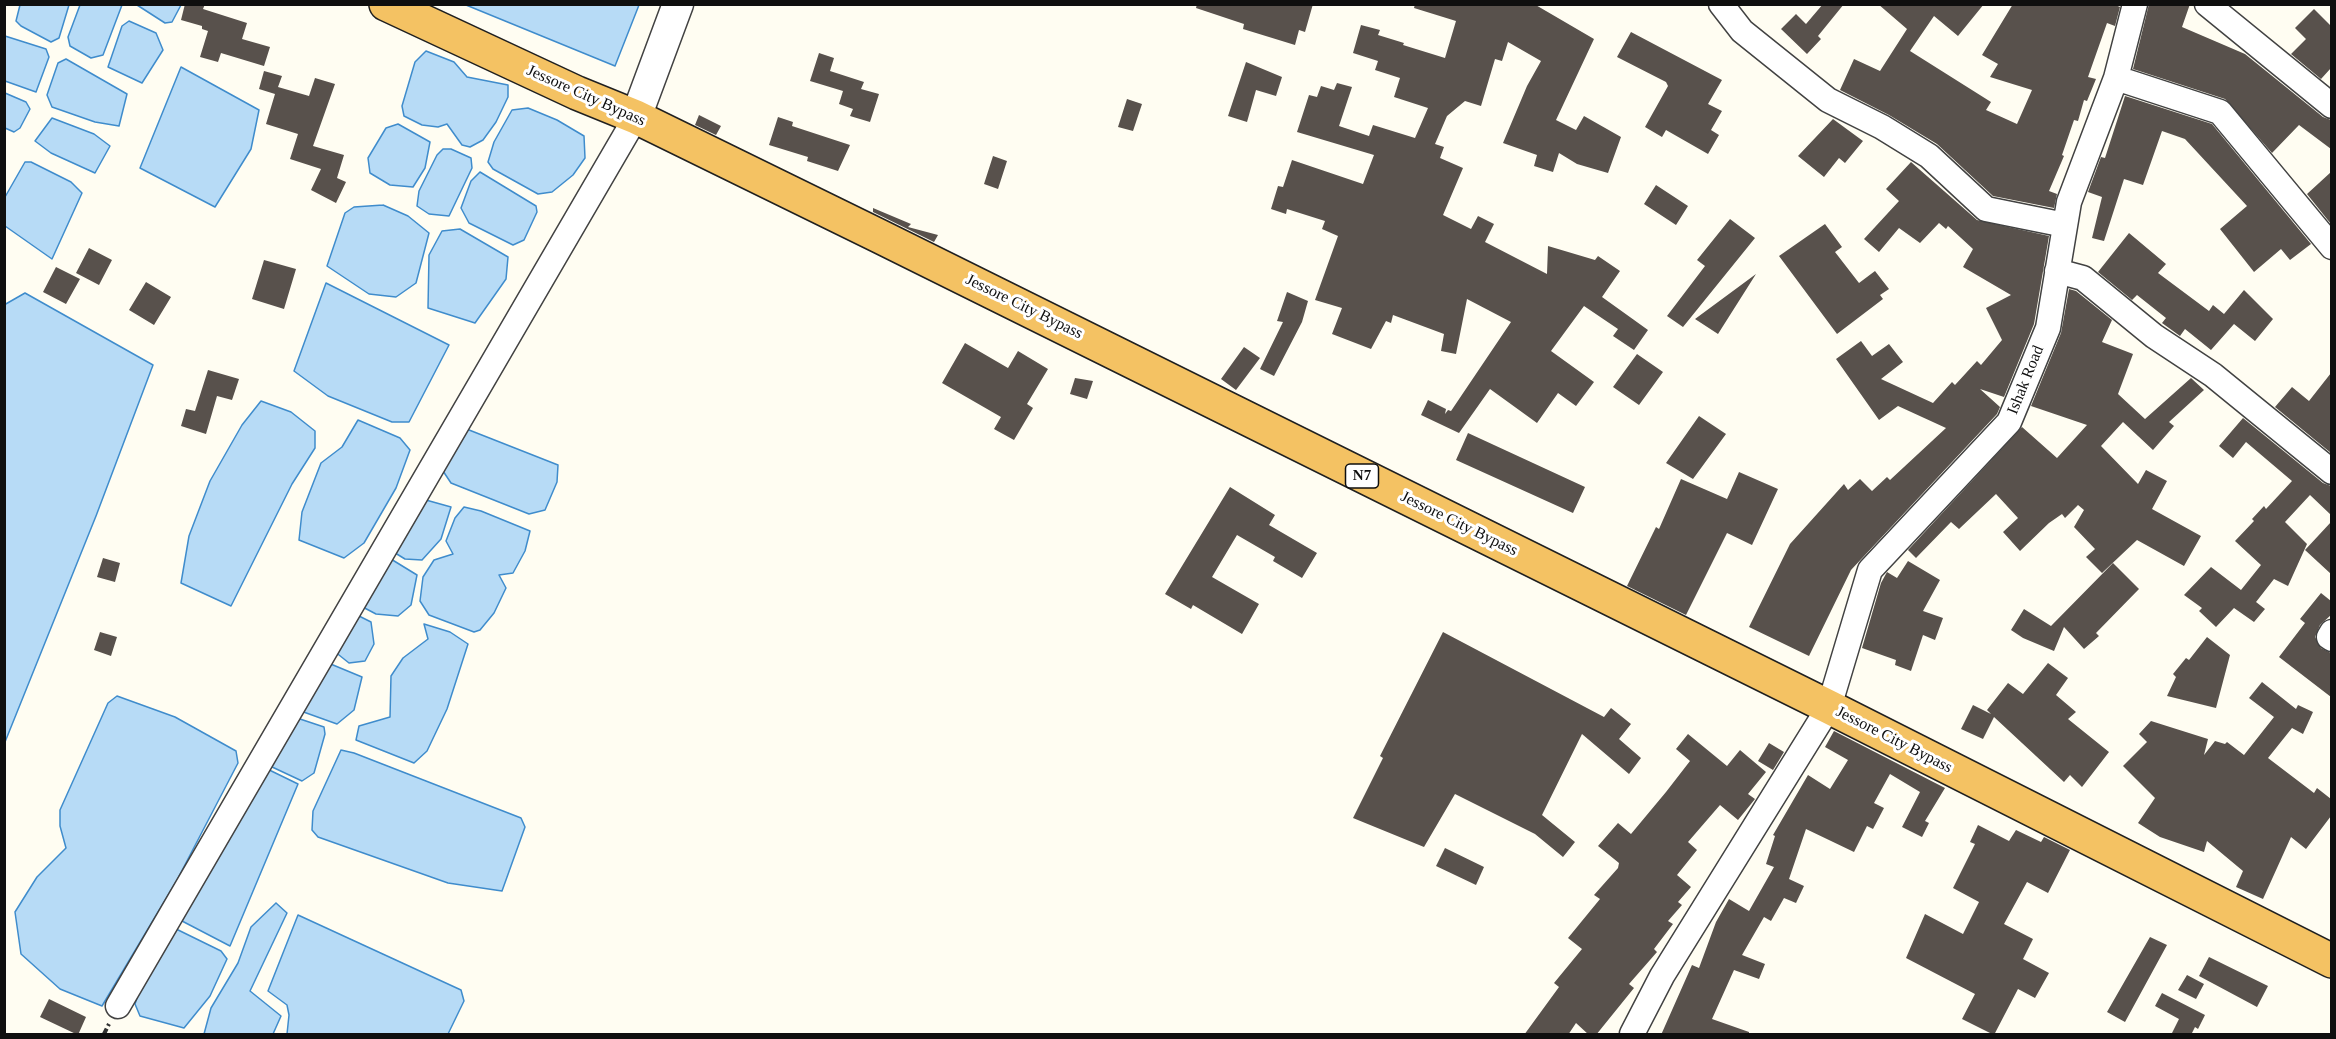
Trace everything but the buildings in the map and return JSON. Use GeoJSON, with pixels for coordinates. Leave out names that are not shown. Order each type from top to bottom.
{"type":"FeatureCollection","features":[{"type":"Feature","properties":{"kind":"highway","name":"Jessore City Bypass"},"geometry":{"type":"LineString","coordinates":[[386,4],[566,88],[636,117],[1829,707],[2331,962]]}},
{"type":"Feature","properties":{"kind":"street"},"geometry":{"type":"LineString","coordinates":[[118,1006],[636,117],[678,4]]}},
{"type":"Feature","properties":{"kind":"street"},"geometry":{"type":"LineString","coordinates":[[1721,4],[1742,31],[1828,100],[1882,127],[1929,156],[1986,209],[2065,225]]}},
{"type":"Feature","properties":{"kind":"street","name":"Ishak Road"},"geometry":{"type":"LineString","coordinates":[[1632,1035],[1668,966],[1829,707],[1870,570],[2009,422],[2048,328],[2069,202],[2116,78],[2135,4]]}},
{"type":"Feature","properties":{"kind":"street"},"geometry":{"type":"LineString","coordinates":[[2207,4],[2331,106]]}},
{"type":"Feature","properties":{"kind":"street"},"geometry":{"type":"LineString","coordinates":[[2116,78],[2220,112],[2331,247]]}},
{"type":"Feature","properties":{"kind":"street"},"geometry":{"type":"LineString","coordinates":[[2057,271],[2083,278],[2154,336],[2212,375],[2331,471]]}},
{"type":"Feature","properties":{"kind":"street"},"geometry":{"type":"LineString","coordinates":[[2331,632],[2329,637],[2331,639]]}},
{"type":"Feature","properties":{"kind":"water"},"geometry":{"type":"Polygon","coordinates":[[[20,5],[69,5],[59,38],[51,42],[21,26],[16,21],[20,5]]]}},
{"type":"Feature","properties":{"kind":"water"},"geometry":{"type":"Polygon","coordinates":[[[80,5],[122,5],[103,55],[91,58],[70,46],[68,37],[80,5]]]}},
{"type":"Feature","properties":{"kind":"water"},"geometry":{"type":"Polygon","coordinates":[[[137,5],[181,5],[172,22],[165,23],[137,5]]]}},
{"type":"Feature","properties":{"kind":"water"},"geometry":{"type":"Polygon","coordinates":[[[466,5],[639,5],[615,66],[466,5]]]}},
{"type":"Feature","properties":{"kind":"water"},"geometry":{"type":"Polygon","coordinates":[[[129,21],[156,33],[163,50],[142,83],[108,67],[122,26],[129,21]]]}},
{"type":"Feature","properties":{"kind":"water"},"geometry":{"type":"Polygon","coordinates":[[[5,36],[46,49],[49,57],[36,92],[5,81],[5,36]]]}},
{"type":"Feature","properties":{"kind":"water"},"geometry":{"type":"Polygon","coordinates":[[[426,51],[454,62],[467,77],[508,85],[508,97],[496,122],[483,140],[470,147],[462,145],[447,124],[438,127],[422,125],[404,116],[402,106],[415,62],[426,51]]]}},
{"type":"Feature","properties":{"kind":"water"},"geometry":{"type":"Polygon","coordinates":[[[66,59],[127,94],[119,126],[95,122],[52,107],[47,95],[58,63],[66,59]]]}},
{"type":"Feature","properties":{"kind":"water"},"geometry":{"type":"Polygon","coordinates":[[[181,67],[259,110],[251,149],[215,207],[140,168],[181,67]]]}},
{"type":"Feature","properties":{"kind":"water"},"geometry":{"type":"Polygon","coordinates":[[[5,93],[26,102],[30,109],[20,128],[14,132],[5,128],[5,93]]]}},
{"type":"Feature","properties":{"kind":"water"},"geometry":{"type":"Polygon","coordinates":[[[528,108],[557,120],[584,136],[585,158],[573,175],[552,192],[538,194],[493,169],[488,162],[494,142],[512,110],[528,108]]]}},
{"type":"Feature","properties":{"kind":"water"},"geometry":{"type":"Polygon","coordinates":[[[52,118],[94,134],[110,146],[95,173],[51,153],[35,141],[52,118]]]}},
{"type":"Feature","properties":{"kind":"water"},"geometry":{"type":"Polygon","coordinates":[[[398,124],[430,142],[425,168],[413,187],[390,185],[370,173],[368,158],[386,128],[398,124]]]}},
{"type":"Feature","properties":{"kind":"water"},"geometry":{"type":"Polygon","coordinates":[[[443,149],[451,149],[471,158],[472,168],[449,216],[429,214],[417,206],[419,191],[437,155],[443,149]]]}},
{"type":"Feature","properties":{"kind":"water"},"geometry":{"type":"Polygon","coordinates":[[[25,162],[31,162],[71,182],[82,193],[52,259],[5,226],[5,197],[25,162]]]}},
{"type":"Feature","properties":{"kind":"water"},"geometry":{"type":"Polygon","coordinates":[[[480,172],[536,206],[537,212],[524,240],[513,245],[469,223],[461,208],[471,181],[480,172]]]}},
{"type":"Feature","properties":{"kind":"water"},"geometry":{"type":"Polygon","coordinates":[[[383,205],[408,216],[429,233],[416,283],[396,297],[369,294],[327,266],[345,213],[354,207],[383,205]]]}},
{"type":"Feature","properties":{"kind":"water"},"geometry":{"type":"Polygon","coordinates":[[[460,229],[508,257],[506,279],[475,323],[428,308],[429,255],[442,231],[460,229]]]}},
{"type":"Feature","properties":{"kind":"water"},"geometry":{"type":"Polygon","coordinates":[[[326,283],[449,345],[409,422],[392,422],[328,396],[294,371],[326,283]]]}},
{"type":"Feature","properties":{"kind":"water"},"geometry":{"type":"Polygon","coordinates":[[[25,293],[153,365],[96,516],[5,742],[4,305],[25,293]]]}},
{"type":"Feature","properties":{"kind":"water"},"geometry":{"type":"Polygon","coordinates":[[[261,401],[291,412],[315,431],[315,448],[292,484],[231,606],[181,583],[189,536],[210,481],[242,425],[261,401]]]}},
{"type":"Feature","properties":{"kind":"water"},"geometry":{"type":"Polygon","coordinates":[[[358,420],[400,438],[410,450],[396,488],[364,543],[344,558],[299,540],[302,512],[321,463],[342,447],[358,420]]]}},
{"type":"Feature","properties":{"kind":"water"},"geometry":{"type":"Polygon","coordinates":[[[464,428],[558,465],[557,482],[545,510],[529,514],[451,483],[441,468],[464,428]]]}},
{"type":"Feature","properties":{"kind":"water"},"geometry":{"type":"Polygon","coordinates":[[[408,495],[451,507],[441,539],[422,560],[405,559],[387,548],[408,495]]]}},
{"type":"Feature","properties":{"kind":"water"},"geometry":{"type":"Polygon","coordinates":[[[464,507],[481,511],[530,531],[525,551],[513,573],[499,575],[506,588],[494,613],[480,630],[474,632],[429,615],[420,601],[423,577],[434,560],[453,554],[446,541],[455,518],[464,507]]]}},
{"type":"Feature","properties":{"kind":"water"},"geometry":{"type":"Polygon","coordinates":[[[386,556],[417,575],[411,605],[398,616],[376,614],[357,604],[386,556]]]}},
{"type":"Feature","properties":{"kind":"water"},"geometry":{"type":"Polygon","coordinates":[[[353,613],[371,622],[374,644],[365,661],[349,663],[329,647],[353,613]]]}},
{"type":"Feature","properties":{"kind":"water"},"geometry":{"type":"Polygon","coordinates":[[[424,624],[450,632],[468,644],[447,709],[427,751],[414,763],[356,740],[359,726],[390,717],[391,676],[403,658],[428,639],[424,624]]]}},
{"type":"Feature","properties":{"kind":"water"},"geometry":{"type":"Polygon","coordinates":[[[321,660],[362,677],[354,710],[337,724],[298,710],[321,660]]]}},
{"type":"Feature","properties":{"kind":"water"},"geometry":{"type":"Polygon","coordinates":[[[117,696],[175,717],[236,751],[238,763],[176,882],[102,1006],[60,989],[21,954],[15,912],[37,877],[66,848],[60,826],[60,810],[108,703],[117,696]]]}},
{"type":"Feature","properties":{"kind":"water"},"geometry":{"type":"Polygon","coordinates":[[[297,718],[324,727],[325,734],[314,773],[302,781],[270,766],[297,718]]]}},
{"type":"Feature","properties":{"kind":"water"},"geometry":{"type":"Polygon","coordinates":[[[341,750],[521,818],[525,827],[502,891],[448,883],[318,837],[312,830],[313,811],[341,750]]]}},
{"type":"Feature","properties":{"kind":"water"},"geometry":{"type":"Polygon","coordinates":[[[257,764],[298,784],[230,946],[182,921],[257,764]]]}},
{"type":"Feature","properties":{"kind":"water"},"geometry":{"type":"Polygon","coordinates":[[[276,903],[287,913],[250,991],[281,1016],[273,1034],[204,1034],[211,1008],[238,963],[251,927],[276,903]]]}},
{"type":"Feature","properties":{"kind":"water"},"geometry":{"type":"Polygon","coordinates":[[[298,915],[461,990],[464,1001],[448,1034],[287,1034],[289,1015],[287,1005],[268,991],[298,915]]]}},
{"type":"Feature","properties":{"kind":"water"},"geometry":{"type":"Polygon","coordinates":[[[170,926],[221,951],[227,959],[210,996],[184,1028],[140,1016],[135,1004],[156,940],[170,926]]]}}]}
